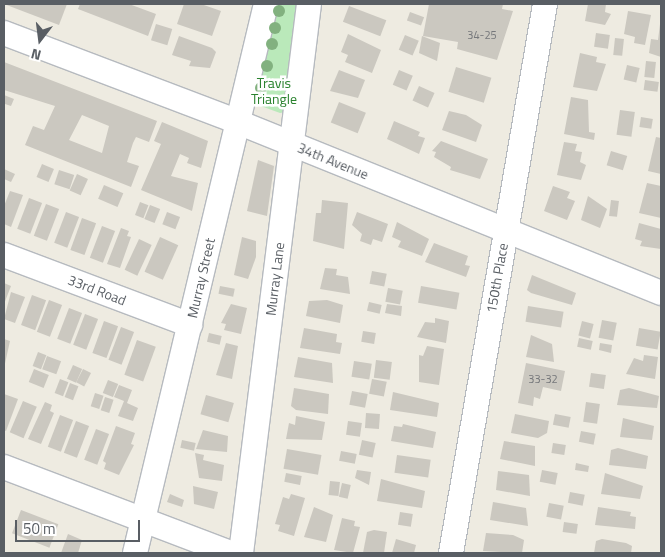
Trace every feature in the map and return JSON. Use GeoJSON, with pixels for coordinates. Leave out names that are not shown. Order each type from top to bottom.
{"type":"FeatureCollection","features":[{"type":"Feature","properties":{"kind":"street","name":"Murray Street"},"geometry":{"type":"LineString","coordinates":[[135,553],[266,4]]}},
{"type":"Feature","properties":{"kind":"street","name":"Murray Lane"},"geometry":{"type":"LineString","coordinates":[[241,553],[309,4]]}},
{"type":"Feature","properties":{"kind":"street","name":"150th Place"},"geometry":{"type":"LineString","coordinates":[[451,553],[545,4]]}},
{"type":"Feature","properties":{"kind":"street","name":"34th Avenue"},"geometry":{"type":"LineString","coordinates":[[4,33],[238,122],[661,293]]}},
{"type":"Feature","properties":{"kind":"street","name":"33rd Road"},"geometry":{"type":"LineString","coordinates":[[4,255],[190,325]]}},
{"type":"Feature","properties":{"kind":"street"},"geometry":{"type":"LineString","coordinates":[[5,470],[230,553]]}},
{"type":"Feature","properties":{"kind":"green space","name":"Travis Triangle"},"geometry":{"type":"Polygon","coordinates":[[[277,4],[303,4],[286,112],[280,113],[258,105],[255,97],[277,4]]]}},
{"type":"Feature","properties":{"kind":"building"},"geometry":{"type":"Polygon","coordinates":[[[4,4],[67,4],[59,25],[4,4]]]}},
{"type":"Feature","properties":{"kind":"building"},"geometry":{"type":"Polygon","coordinates":[[[80,4],[129,4],[156,14],[148,36],[78,9],[80,4]]]}},
{"type":"Feature","properties":{"kind":"building"},"geometry":{"type":"Polygon","coordinates":[[[184,4],[201,4],[221,11],[212,36],[177,24],[184,4]]]}},
{"type":"Feature","properties":{"kind":"building"},"geometry":{"type":"Polygon","coordinates":[[[429,4],[503,4],[502,9],[513,11],[497,60],[457,49],[458,42],[423,36],[429,4]]]}},
{"type":"Feature","properties":{"kind":"building"},"geometry":{"type":"Polygon","coordinates":[[[588,4],[606,4],[605,12],[611,14],[605,25],[585,21],[588,4]]]}},
{"type":"Feature","properties":{"kind":"building"},"geometry":{"type":"Polygon","coordinates":[[[349,6],[386,20],[380,36],[343,22],[349,6]]]}},
{"type":"Feature","properties":{"kind":"building"},"geometry":{"type":"Polygon","coordinates":[[[628,11],[651,15],[645,45],[634,43],[635,37],[624,34],[628,11]]]}},
{"type":"Feature","properties":{"kind":"building"},"geometry":{"type":"Polygon","coordinates":[[[410,12],[424,17],[421,26],[407,20],[410,12]]]}},
{"type":"Feature","properties":{"kind":"building"},"geometry":{"type":"Polygon","coordinates":[[[156,24],[172,29],[167,45],[151,40],[156,24]]]}},
{"type":"Feature","properties":{"kind":"building"},"geometry":{"type":"Polygon","coordinates":[[[660,24],[661,57],[649,53],[651,39],[658,40],[660,24]]]}},
{"type":"Feature","properties":{"kind":"building"},"geometry":{"type":"Polygon","coordinates":[[[596,33],[610,35],[608,49],[594,47],[596,33]]]}},
{"type":"Feature","properties":{"kind":"building"},"geometry":{"type":"Polygon","coordinates":[[[348,34],[381,50],[372,73],[345,62],[348,55],[341,52],[348,34]]]}},
{"type":"Feature","properties":{"kind":"building"},"geometry":{"type":"Polygon","coordinates":[[[405,35],[419,41],[413,56],[399,50],[405,35]]]}},
{"type":"Feature","properties":{"kind":"building"},"geometry":{"type":"Polygon","coordinates":[[[179,36],[212,48],[216,52],[210,68],[189,66],[191,61],[172,55],[179,36]]]}},
{"type":"Feature","properties":{"kind":"building"},"geometry":{"type":"Polygon","coordinates":[[[422,36],[440,43],[437,61],[419,53],[422,36]]]}},
{"type":"Feature","properties":{"kind":"building"},"geometry":{"type":"Polygon","coordinates":[[[615,38],[624,39],[622,56],[613,55],[615,38]]]}},
{"type":"Feature","properties":{"kind":"building"},"geometry":{"type":"Polygon","coordinates":[[[580,53],[597,57],[596,62],[606,64],[597,91],[573,87],[580,53]]]}},
{"type":"Feature","properties":{"kind":"building"},"geometry":{"type":"Polygon","coordinates":[[[646,61],[656,62],[654,78],[644,77],[646,61]]]}},
{"type":"Feature","properties":{"kind":"building"},"geometry":{"type":"Polygon","coordinates":[[[4,62],[157,121],[149,142],[136,137],[133,143],[127,162],[139,166],[131,187],[25,145],[33,126],[44,130],[55,106],[4,90],[4,62]],[[82,115],[69,140],[102,153],[109,126],[82,115]]]}},
{"type":"Feature","properties":{"kind":"building"},"geometry":{"type":"Polygon","coordinates":[[[627,65],[640,68],[636,83],[624,80],[627,65]]]}},
{"type":"Feature","properties":{"kind":"building"},"geometry":{"type":"Polygon","coordinates":[[[456,67],[491,78],[484,103],[448,92],[456,67]]]}},
{"type":"Feature","properties":{"kind":"building"},"geometry":{"type":"Polygon","coordinates":[[[339,70],[365,80],[358,98],[330,91],[339,70]]]}},
{"type":"Feature","properties":{"kind":"building"},"geometry":{"type":"Polygon","coordinates":[[[399,70],[413,76],[407,91],[393,85],[399,70]]]}},
{"type":"Feature","properties":{"kind":"building"},"geometry":{"type":"Polygon","coordinates":[[[645,80],[659,82],[657,92],[644,90],[645,80]]]}},
{"type":"Feature","properties":{"kind":"building"},"geometry":{"type":"Polygon","coordinates":[[[419,86],[435,93],[428,108],[412,101],[419,86]]]}},
{"type":"Feature","properties":{"kind":"building"},"geometry":{"type":"Polygon","coordinates":[[[4,95],[14,99],[11,106],[5,104],[4,107],[4,95]]]}},
{"type":"Feature","properties":{"kind":"building"},"geometry":{"type":"Polygon","coordinates":[[[571,97],[588,100],[589,132],[595,133],[594,140],[564,134],[571,97]]]}},
{"type":"Feature","properties":{"kind":"building"},"geometry":{"type":"Polygon","coordinates":[[[339,102],[366,113],[358,133],[331,122],[339,102]]]}},
{"type":"Feature","properties":{"kind":"building"},"geometry":{"type":"Polygon","coordinates":[[[620,110],[635,112],[631,137],[617,135],[620,110]]]}},
{"type":"Feature","properties":{"kind":"building"},"geometry":{"type":"Polygon","coordinates":[[[449,111],[466,115],[482,125],[476,142],[442,130],[449,111]]]}},
{"type":"Feature","properties":{"kind":"building"},"geometry":{"type":"Polygon","coordinates":[[[641,117],[653,119],[651,129],[639,127],[641,117]]]}},
{"type":"Feature","properties":{"kind":"building"},"geometry":{"type":"Polygon","coordinates":[[[394,121],[420,132],[418,136],[425,138],[419,154],[387,139],[394,121]]]}},
{"type":"Feature","properties":{"kind":"building"},"geometry":{"type":"Polygon","coordinates":[[[162,122],[208,141],[201,168],[187,163],[189,158],[180,154],[171,176],[198,183],[192,211],[141,190],[161,144],[154,141],[162,122]]]}},
{"type":"Feature","properties":{"kind":"building"},"geometry":{"type":"Polygon","coordinates":[[[656,137],[661,138],[661,174],[648,171],[656,137]]]}},
{"type":"Feature","properties":{"kind":"building"},"geometry":{"type":"Polygon","coordinates":[[[441,141],[488,159],[480,179],[450,170],[451,167],[434,157],[436,152],[432,151],[441,141]]]}},
{"type":"Feature","properties":{"kind":"building"},"geometry":{"type":"Polygon","coordinates":[[[564,142],[577,144],[575,151],[582,152],[580,162],[586,165],[581,180],[557,175],[564,142]]]}},
{"type":"Feature","properties":{"kind":"building"},"geometry":{"type":"Polygon","coordinates":[[[611,151],[627,156],[623,170],[607,165],[611,151]]]}},
{"type":"Feature","properties":{"kind":"building"},"geometry":{"type":"Polygon","coordinates":[[[258,160],[274,166],[267,216],[247,211],[258,160]]]}},
{"type":"Feature","properties":{"kind":"building"},"geometry":{"type":"Polygon","coordinates":[[[42,164],[54,169],[48,182],[37,177],[42,164]]]}},
{"type":"Feature","properties":{"kind":"building"},"geometry":{"type":"Polygon","coordinates":[[[4,169],[15,174],[11,182],[4,179],[4,169]]]}},
{"type":"Feature","properties":{"kind":"building"},"geometry":{"type":"Polygon","coordinates":[[[59,170],[74,175],[70,189],[54,184],[59,170]]]}},
{"type":"Feature","properties":{"kind":"building"},"geometry":{"type":"Polygon","coordinates":[[[77,174],[88,179],[81,195],[70,190],[77,174]]]}},
{"type":"Feature","properties":{"kind":"building"},"geometry":{"type":"Polygon","coordinates":[[[647,183],[661,186],[661,218],[639,213],[647,183]]]}},
{"type":"Feature","properties":{"kind":"building"},"geometry":{"type":"Polygon","coordinates":[[[104,185],[123,193],[117,207],[98,199],[104,185]]]}},
{"type":"Feature","properties":{"kind":"building"},"geometry":{"type":"Polygon","coordinates":[[[553,186],[570,192],[567,198],[575,201],[567,220],[544,211],[553,186]]]}},
{"type":"Feature","properties":{"kind":"building"},"geometry":{"type":"Polygon","coordinates":[[[10,191],[23,195],[11,227],[4,224],[4,206],[10,191]]]}},
{"type":"Feature","properties":{"kind":"building"},"geometry":{"type":"Polygon","coordinates":[[[588,196],[607,209],[600,228],[581,220],[588,196]]]}},
{"type":"Feature","properties":{"kind":"building"},"geometry":{"type":"Polygon","coordinates":[[[29,198],[42,203],[30,234],[17,229],[29,198]]]}},
{"type":"Feature","properties":{"kind":"building"},"geometry":{"type":"Polygon","coordinates":[[[322,200],[348,203],[344,249],[313,241],[316,213],[321,213],[322,200]]]}},
{"type":"Feature","properties":{"kind":"building"},"geometry":{"type":"Polygon","coordinates":[[[611,200],[619,201],[617,217],[609,216],[611,200]]]}},
{"type":"Feature","properties":{"kind":"building"},"geometry":{"type":"Polygon","coordinates":[[[140,202],[148,205],[143,218],[135,215],[140,202]]]}},
{"type":"Feature","properties":{"kind":"building"},"geometry":{"type":"Polygon","coordinates":[[[46,204],[59,209],[47,241],[34,236],[46,204]]]}},
{"type":"Feature","properties":{"kind":"building"},"geometry":{"type":"Polygon","coordinates":[[[150,205],[160,209],[155,223],[144,219],[150,205]]]}},
{"type":"Feature","properties":{"kind":"building"},"geometry":{"type":"Polygon","coordinates":[[[66,212],[79,217],[67,248],[54,243],[66,212]]]}},
{"type":"Feature","properties":{"kind":"building"},"geometry":{"type":"Polygon","coordinates":[[[167,212],[180,217],[175,229],[162,224],[167,212]]]}},
{"type":"Feature","properties":{"kind":"building"},"geometry":{"type":"Polygon","coordinates":[[[357,212],[388,224],[382,242],[373,239],[371,245],[360,241],[362,234],[352,225],[357,212]]]}},
{"type":"Feature","properties":{"kind":"building"},"geometry":{"type":"Polygon","coordinates":[[[82,218],[96,223],[84,255],[70,250],[82,218]]]}},
{"type":"Feature","properties":{"kind":"building"},"geometry":{"type":"Polygon","coordinates":[[[397,222],[429,239],[422,256],[398,247],[401,241],[392,237],[397,222]]]}},
{"type":"Feature","properties":{"kind":"building"},"geometry":{"type":"Polygon","coordinates":[[[639,223],[661,229],[661,249],[640,246],[642,241],[635,239],[639,223]]]}},
{"type":"Feature","properties":{"kind":"building"},"geometry":{"type":"Polygon","coordinates":[[[102,226],[115,231],[103,263],[90,258],[102,226]]]}},
{"type":"Feature","properties":{"kind":"building"},"geometry":{"type":"Polygon","coordinates":[[[121,228],[129,231],[127,236],[131,237],[120,268],[107,264],[121,228]]]}},
{"type":"Feature","properties":{"kind":"building"},"geometry":{"type":"Polygon","coordinates":[[[160,237],[178,245],[163,280],[145,272],[160,237]]]}},
{"type":"Feature","properties":{"kind":"building"},"geometry":{"type":"Polygon","coordinates":[[[242,237],[256,241],[256,257],[248,279],[234,275],[242,237]]]}},
{"type":"Feature","properties":{"kind":"building"},"geometry":{"type":"Polygon","coordinates":[[[139,239],[152,245],[137,276],[125,270],[139,239]]]}},
{"type":"Feature","properties":{"kind":"building"},"geometry":{"type":"Polygon","coordinates":[[[434,243],[468,256],[465,265],[470,266],[466,277],[425,262],[434,243]]]}},
{"type":"Feature","properties":{"kind":"building"},"geometry":{"type":"Polygon","coordinates":[[[325,268],[337,269],[336,275],[348,277],[350,294],[320,289],[325,268]]]}},
{"type":"Feature","properties":{"kind":"building"},"geometry":{"type":"Polygon","coordinates":[[[372,271],[387,274],[384,287],[370,284],[372,271]]]}},
{"type":"Feature","properties":{"kind":"building"},"geometry":{"type":"Polygon","coordinates":[[[532,275],[576,293],[572,305],[531,293],[527,290],[532,275]]]}},
{"type":"Feature","properties":{"kind":"building"},"geometry":{"type":"Polygon","coordinates":[[[4,283],[11,286],[4,304],[4,283]]]}},
{"type":"Feature","properties":{"kind":"building"},"geometry":{"type":"Polygon","coordinates":[[[220,286],[235,289],[233,297],[218,294],[220,286]]]}},
{"type":"Feature","properties":{"kind":"building"},"geometry":{"type":"Polygon","coordinates":[[[421,286],[459,293],[456,310],[418,303],[421,286]]]}},
{"type":"Feature","properties":{"kind":"building"},"geometry":{"type":"Polygon","coordinates":[[[388,288],[403,291],[400,305],[385,302],[388,288]]]}},
{"type":"Feature","properties":{"kind":"building"},"geometry":{"type":"Polygon","coordinates":[[[11,292],[25,297],[15,323],[4,319],[11,292]]]}},
{"type":"Feature","properties":{"kind":"building"},"geometry":{"type":"Polygon","coordinates":[[[32,295],[46,300],[35,330],[21,325],[32,295]]]}},
{"type":"Feature","properties":{"kind":"building"},"geometry":{"type":"Polygon","coordinates":[[[49,300],[62,305],[50,337],[37,332],[49,300]]]}},
{"type":"Feature","properties":{"kind":"building"},"geometry":{"type":"Polygon","coordinates":[[[327,300],[343,305],[340,323],[306,316],[309,301],[327,300]]]}},
{"type":"Feature","properties":{"kind":"building"},"geometry":{"type":"Polygon","coordinates":[[[369,302],[382,305],[380,314],[367,311],[369,302]]]}},
{"type":"Feature","properties":{"kind":"building"},"geometry":{"type":"Polygon","coordinates":[[[231,304],[247,308],[241,334],[224,330],[226,324],[221,323],[231,304]]]}},
{"type":"Feature","properties":{"kind":"building"},"geometry":{"type":"Polygon","coordinates":[[[387,304],[402,306],[401,316],[385,313],[387,304]]]}},
{"type":"Feature","properties":{"kind":"building"},"geometry":{"type":"Polygon","coordinates":[[[528,306],[564,312],[561,327],[525,322],[528,306]]]}},
{"type":"Feature","properties":{"kind":"building"},"geometry":{"type":"Polygon","coordinates":[[[69,308],[82,313],[70,344],[57,339],[69,308]]]}},
{"type":"Feature","properties":{"kind":"building"},"geometry":{"type":"Polygon","coordinates":[[[85,314],[98,319],[86,350],[73,345],[85,314]]]}},
{"type":"Feature","properties":{"kind":"building"},"geometry":{"type":"Polygon","coordinates":[[[435,318],[449,321],[446,343],[417,337],[425,322],[435,323],[435,318]]]}},
{"type":"Feature","properties":{"kind":"building"},"geometry":{"type":"Polygon","coordinates":[[[602,320],[617,323],[613,341],[599,338],[602,320]]]}},
{"type":"Feature","properties":{"kind":"building"},"geometry":{"type":"Polygon","coordinates":[[[104,321],[118,326],[106,358],[92,353],[104,321]]]}},
{"type":"Feature","properties":{"kind":"building"},"geometry":{"type":"Polygon","coordinates":[[[582,321],[594,324],[590,338],[578,336],[582,321]]]}},
{"type":"Feature","properties":{"kind":"building"},"geometry":{"type":"Polygon","coordinates":[[[121,327],[134,332],[122,365],[108,360],[121,327]]]}},
{"type":"Feature","properties":{"kind":"building"},"geometry":{"type":"Polygon","coordinates":[[[304,328],[337,334],[336,342],[342,343],[340,354],[300,348],[304,328]]]}},
{"type":"Feature","properties":{"kind":"building"},"geometry":{"type":"Polygon","coordinates":[[[639,328],[661,332],[658,350],[636,346],[639,328]]]}},
{"type":"Feature","properties":{"kind":"building"},"geometry":{"type":"Polygon","coordinates":[[[363,331],[376,333],[374,344],[361,342],[363,331]]]}},
{"type":"Feature","properties":{"kind":"building"},"geometry":{"type":"Polygon","coordinates":[[[209,333],[222,336],[220,345],[207,342],[209,333]]]}},
{"type":"Feature","properties":{"kind":"building"},"geometry":{"type":"Polygon","coordinates":[[[531,335],[552,344],[554,362],[526,357],[531,335]]]}},
{"type":"Feature","properties":{"kind":"building"},"geometry":{"type":"Polygon","coordinates":[[[579,338],[593,341],[591,350],[577,347],[579,338]]]}},
{"type":"Feature","properties":{"kind":"building"},"geometry":{"type":"Polygon","coordinates":[[[4,339],[10,341],[4,368],[4,339]]]}},
{"type":"Feature","properties":{"kind":"building"},"geometry":{"type":"Polygon","coordinates":[[[137,340],[156,347],[143,382],[124,375],[137,340]]]}},
{"type":"Feature","properties":{"kind":"building"},"geometry":{"type":"Polygon","coordinates":[[[226,343],[238,346],[232,379],[216,375],[226,343]]]}},
{"type":"Feature","properties":{"kind":"building"},"geometry":{"type":"Polygon","coordinates":[[[600,343],[612,345],[611,353],[599,350],[600,343]]]}},
{"type":"Feature","properties":{"kind":"building"},"geometry":{"type":"Polygon","coordinates":[[[427,346],[444,349],[439,385],[419,382],[419,355],[423,356],[427,346]]]}},
{"type":"Feature","properties":{"kind":"building"},"geometry":{"type":"Polygon","coordinates":[[[38,352],[46,355],[41,369],[33,366],[38,352]]]}},
{"type":"Feature","properties":{"kind":"building"},"geometry":{"type":"Polygon","coordinates":[[[644,355],[658,357],[655,379],[626,374],[634,358],[643,361],[644,355]]]}},
{"type":"Feature","properties":{"kind":"building"},"geometry":{"type":"Polygon","coordinates":[[[47,356],[61,361],[56,374],[42,369],[47,356]]]}},
{"type":"Feature","properties":{"kind":"building"},"geometry":{"type":"Polygon","coordinates":[[[298,357],[332,363],[333,383],[294,377],[298,357]]]}},
{"type":"Feature","properties":{"kind":"building"},"geometry":{"type":"Polygon","coordinates":[[[376,360],[392,362],[390,380],[374,378],[376,360]]]}},
{"type":"Feature","properties":{"kind":"building"},"geometry":{"type":"Polygon","coordinates":[[[354,361],[372,364],[369,380],[351,377],[354,361]]]}},
{"type":"Feature","properties":{"kind":"building"},"geometry":{"type":"Polygon","coordinates":[[[526,363],[565,371],[561,391],[543,387],[540,399],[534,397],[533,406],[518,403],[526,363]]]}},
{"type":"Feature","properties":{"kind":"building"},"geometry":{"type":"Polygon","coordinates":[[[73,365],[82,369],[76,383],[67,379],[73,365]]]}},
{"type":"Feature","properties":{"kind":"building"},"geometry":{"type":"Polygon","coordinates":[[[34,369],[49,375],[44,388],[29,382],[34,369]]]}},
{"type":"Feature","properties":{"kind":"building"},"geometry":{"type":"Polygon","coordinates":[[[83,369],[91,373],[84,386],[76,382],[83,369]]]}},
{"type":"Feature","properties":{"kind":"building"},"geometry":{"type":"Polygon","coordinates":[[[591,373],[606,375],[604,389],[589,387],[591,373]]]}},
{"type":"Feature","properties":{"kind":"building"},"geometry":{"type":"Polygon","coordinates":[[[60,379],[68,382],[63,396],[55,393],[60,379]]]}},
{"type":"Feature","properties":{"kind":"building"},"geometry":{"type":"Polygon","coordinates":[[[372,379],[387,382],[384,397],[369,394],[372,379]]]}},
{"type":"Feature","properties":{"kind":"building"},"geometry":{"type":"Polygon","coordinates":[[[108,380],[118,384],[113,397],[103,393],[108,380]]]}},
{"type":"Feature","properties":{"kind":"building"},"geometry":{"type":"Polygon","coordinates":[[[70,383],[78,386],[73,400],[65,397],[70,383]]]}},
{"type":"Feature","properties":{"kind":"building"},"geometry":{"type":"Polygon","coordinates":[[[119,385],[132,390],[127,403],[138,408],[133,421],[118,416],[124,401],[114,397],[119,385]]]}},
{"type":"Feature","properties":{"kind":"building"},"geometry":{"type":"Polygon","coordinates":[[[294,388],[329,394],[328,414],[296,410],[291,406],[294,388]]]}},
{"type":"Feature","properties":{"kind":"building"},"geometry":{"type":"Polygon","coordinates":[[[629,388],[659,396],[657,408],[617,405],[620,390],[629,388]]]}},
{"type":"Feature","properties":{"kind":"building"},"geometry":{"type":"Polygon","coordinates":[[[352,391],[368,394],[365,408],[349,405],[352,391]]]}},
{"type":"Feature","properties":{"kind":"building"},"geometry":{"type":"Polygon","coordinates":[[[393,392],[439,403],[437,417],[390,410],[393,392]]]}},
{"type":"Feature","properties":{"kind":"building"},"geometry":{"type":"Polygon","coordinates":[[[95,393],[104,396],[99,409],[91,406],[95,393]]]}},
{"type":"Feature","properties":{"kind":"building"},"geometry":{"type":"Polygon","coordinates":[[[4,394],[18,399],[6,431],[4,430],[4,394]]]}},
{"type":"Feature","properties":{"kind":"building"},"geometry":{"type":"Polygon","coordinates":[[[206,395],[234,403],[228,422],[200,414],[206,395]]]}},
{"type":"Feature","properties":{"kind":"building"},"geometry":{"type":"Polygon","coordinates":[[[105,397],[114,400],[109,413],[101,410],[105,397]]]}},
{"type":"Feature","properties":{"kind":"building"},"geometry":{"type":"Polygon","coordinates":[[[23,401],[37,407],[24,438],[10,432],[23,401]]]}},
{"type":"Feature","properties":{"kind":"building"},"geometry":{"type":"Polygon","coordinates":[[[45,402],[52,405],[50,411],[54,413],[41,444],[28,439],[45,402]]]}},
{"type":"Feature","properties":{"kind":"building"},"geometry":{"type":"Polygon","coordinates":[[[586,402],[600,404],[597,424],[583,422],[586,402]]]}},
{"type":"Feature","properties":{"kind":"building"},"geometry":{"type":"Polygon","coordinates":[[[366,413],[380,414],[379,429],[365,428],[366,413]]]}},
{"type":"Feature","properties":{"kind":"building"},"geometry":{"type":"Polygon","coordinates":[[[515,414],[549,421],[547,433],[538,438],[511,433],[515,414]]]}},
{"type":"Feature","properties":{"kind":"building"},"geometry":{"type":"Polygon","coordinates":[[[555,414],[571,417],[569,428],[553,425],[555,414]]]}},
{"type":"Feature","properties":{"kind":"building"},"geometry":{"type":"Polygon","coordinates":[[[60,415],[73,420],[61,452],[48,447],[60,415]]]}},
{"type":"Feature","properties":{"kind":"building"},"geometry":{"type":"Polygon","coordinates":[[[296,416],[325,422],[322,440],[286,439],[289,423],[295,425],[296,416]]]}},
{"type":"Feature","properties":{"kind":"building"},"geometry":{"type":"Polygon","coordinates":[[[623,418],[654,426],[652,440],[620,437],[623,418]]]}},
{"type":"Feature","properties":{"kind":"building"},"geometry":{"type":"Polygon","coordinates":[[[76,421],[89,426],[77,458],[64,453],[76,421]]]}},
{"type":"Feature","properties":{"kind":"building"},"geometry":{"type":"Polygon","coordinates":[[[348,421],[362,423],[360,437],[346,435],[348,421]]]}},
{"type":"Feature","properties":{"kind":"building"},"geometry":{"type":"Polygon","coordinates":[[[403,424],[436,432],[433,448],[391,441],[394,426],[402,427],[403,424]]]}},
{"type":"Feature","properties":{"kind":"building"},"geometry":{"type":"Polygon","coordinates":[[[116,426],[135,433],[131,444],[134,445],[119,475],[104,469],[106,463],[103,461],[116,426]]]}},
{"type":"Feature","properties":{"kind":"building"},"geometry":{"type":"Polygon","coordinates":[[[96,429],[109,434],[97,465],[84,460],[96,429]]]}},
{"type":"Feature","properties":{"kind":"building"},"geometry":{"type":"Polygon","coordinates":[[[203,430],[228,436],[227,452],[196,449],[203,430]]]}},
{"type":"Feature","properties":{"kind":"building"},"geometry":{"type":"Polygon","coordinates":[[[581,431],[596,434],[594,445],[579,442],[581,431]]]}},
{"type":"Feature","properties":{"kind":"building"},"geometry":{"type":"Polygon","coordinates":[[[182,440],[196,443],[194,451],[180,448],[182,440]]]}},
{"type":"Feature","properties":{"kind":"building"},"geometry":{"type":"Polygon","coordinates":[[[362,440],[376,443],[373,458],[359,455],[362,440]]]}},
{"type":"Feature","properties":{"kind":"building"},"geometry":{"type":"Polygon","coordinates":[[[504,441],[535,446],[535,466],[500,459],[504,441]]]}},
{"type":"Feature","properties":{"kind":"building"},"geometry":{"type":"Polygon","coordinates":[[[553,443],[566,445],[564,455],[551,453],[553,443]]]}},
{"type":"Feature","properties":{"kind":"building"},"geometry":{"type":"Polygon","coordinates":[[[618,448],[648,456],[646,469],[609,465],[611,450],[618,448]]]}},
{"type":"Feature","properties":{"kind":"building"},"geometry":{"type":"Polygon","coordinates":[[[287,449],[321,455],[318,475],[284,469],[287,449]]]}},
{"type":"Feature","properties":{"kind":"building"},"geometry":{"type":"Polygon","coordinates":[[[341,451],[357,454],[355,464],[339,461],[341,451]]]}},
{"type":"Feature","properties":{"kind":"building"},"geometry":{"type":"Polygon","coordinates":[[[195,453],[204,455],[203,460],[224,465],[222,481],[199,478],[195,453]]]}},
{"type":"Feature","properties":{"kind":"building"},"geometry":{"type":"Polygon","coordinates":[[[397,455],[431,460],[428,478],[394,473],[397,455]]]}},
{"type":"Feature","properties":{"kind":"building"},"geometry":{"type":"Polygon","coordinates":[[[576,463],[589,466],[588,472],[575,470],[576,463]]]}},
{"type":"Feature","properties":{"kind":"building"},"geometry":{"type":"Polygon","coordinates":[[[357,470],[371,472],[369,485],[355,478],[357,470]]]}},
{"type":"Feature","properties":{"kind":"building"},"geometry":{"type":"Polygon","coordinates":[[[542,470],[558,473],[555,485],[540,482],[542,470]]]}},
{"type":"Feature","properties":{"kind":"building"},"geometry":{"type":"Polygon","coordinates":[[[498,471],[529,475],[530,496],[496,490],[498,471]]]}},
{"type":"Feature","properties":{"kind":"building"},"geometry":{"type":"Polygon","coordinates":[[[286,473],[302,476],[300,485],[284,482],[286,473]]]}},
{"type":"Feature","properties":{"kind":"building"},"geometry":{"type":"Polygon","coordinates":[[[605,473],[643,486],[640,499],[601,494],[605,473]]]}},
{"type":"Feature","properties":{"kind":"building"},"geometry":{"type":"Polygon","coordinates":[[[381,479],[425,491],[422,508],[377,501],[381,479]]]}},
{"type":"Feature","properties":{"kind":"building"},"geometry":{"type":"Polygon","coordinates":[[[330,481],[340,482],[338,496],[329,495],[330,481]]]}},
{"type":"Feature","properties":{"kind":"building"},"geometry":{"type":"Polygon","coordinates":[[[342,483],[351,485],[348,499],[339,497],[342,483]]]}},
{"type":"Feature","properties":{"kind":"building"},"geometry":{"type":"Polygon","coordinates":[[[193,486],[218,492],[214,509],[194,504],[193,486]]]}},
{"type":"Feature","properties":{"kind":"building"},"geometry":{"type":"Polygon","coordinates":[[[570,492],[585,495],[583,506],[568,503],[570,492]]]}},
{"type":"Feature","properties":{"kind":"building"},"geometry":{"type":"Polygon","coordinates":[[[170,494],[184,500],[182,507],[167,502],[170,494]]]}},
{"type":"Feature","properties":{"kind":"building"},"geometry":{"type":"Polygon","coordinates":[[[291,494],[305,498],[294,536],[278,531],[280,525],[275,524],[283,497],[289,499],[291,494]]]}},
{"type":"Feature","properties":{"kind":"building"},"geometry":{"type":"Polygon","coordinates":[[[493,502],[526,508],[528,526],[490,520],[493,502]]]}},
{"type":"Feature","properties":{"kind":"building"},"geometry":{"type":"Polygon","coordinates":[[[549,503],[564,506],[561,520],[546,517],[549,503]]]}},
{"type":"Feature","properties":{"kind":"building"},"geometry":{"type":"Polygon","coordinates":[[[314,507],[333,515],[326,542],[304,537],[314,507]]]}},
{"type":"Feature","properties":{"kind":"building"},"geometry":{"type":"Polygon","coordinates":[[[598,507],[631,512],[630,516],[636,517],[635,529],[595,525],[598,507]]]}},
{"type":"Feature","properties":{"kind":"building"},"geometry":{"type":"Polygon","coordinates":[[[21,510],[58,524],[49,548],[12,533],[21,510]]]}},
{"type":"Feature","properties":{"kind":"building"},"geometry":{"type":"Polygon","coordinates":[[[400,512],[413,514],[411,527],[398,525],[400,512]]]}},
{"type":"Feature","properties":{"kind":"building"},"geometry":{"type":"Polygon","coordinates":[[[342,518],[355,521],[354,526],[360,527],[353,553],[334,550],[342,518]]]}},
{"type":"Feature","properties":{"kind":"building"},"geometry":{"type":"Polygon","coordinates":[[[564,522],[578,524],[576,534],[563,532],[564,522]]]}},
{"type":"Feature","properties":{"kind":"building"},"geometry":{"type":"Polygon","coordinates":[[[374,530],[387,532],[384,553],[363,553],[367,532],[374,530]]]}},
{"type":"Feature","properties":{"kind":"building"},"geometry":{"type":"Polygon","coordinates":[[[486,533],[513,535],[524,540],[522,553],[483,551],[486,533]]]}},
{"type":"Feature","properties":{"kind":"building"},"geometry":{"type":"Polygon","coordinates":[[[68,534],[82,540],[78,553],[61,553],[68,534]]]}},
{"type":"Feature","properties":{"kind":"building"},"geometry":{"type":"Polygon","coordinates":[[[396,539],[416,545],[414,553],[392,553],[396,539]]]}},
{"type":"Feature","properties":{"kind":"building"},"geometry":{"type":"Polygon","coordinates":[[[602,539],[626,543],[632,546],[631,553],[594,553],[596,541],[602,539]]]}}]}
